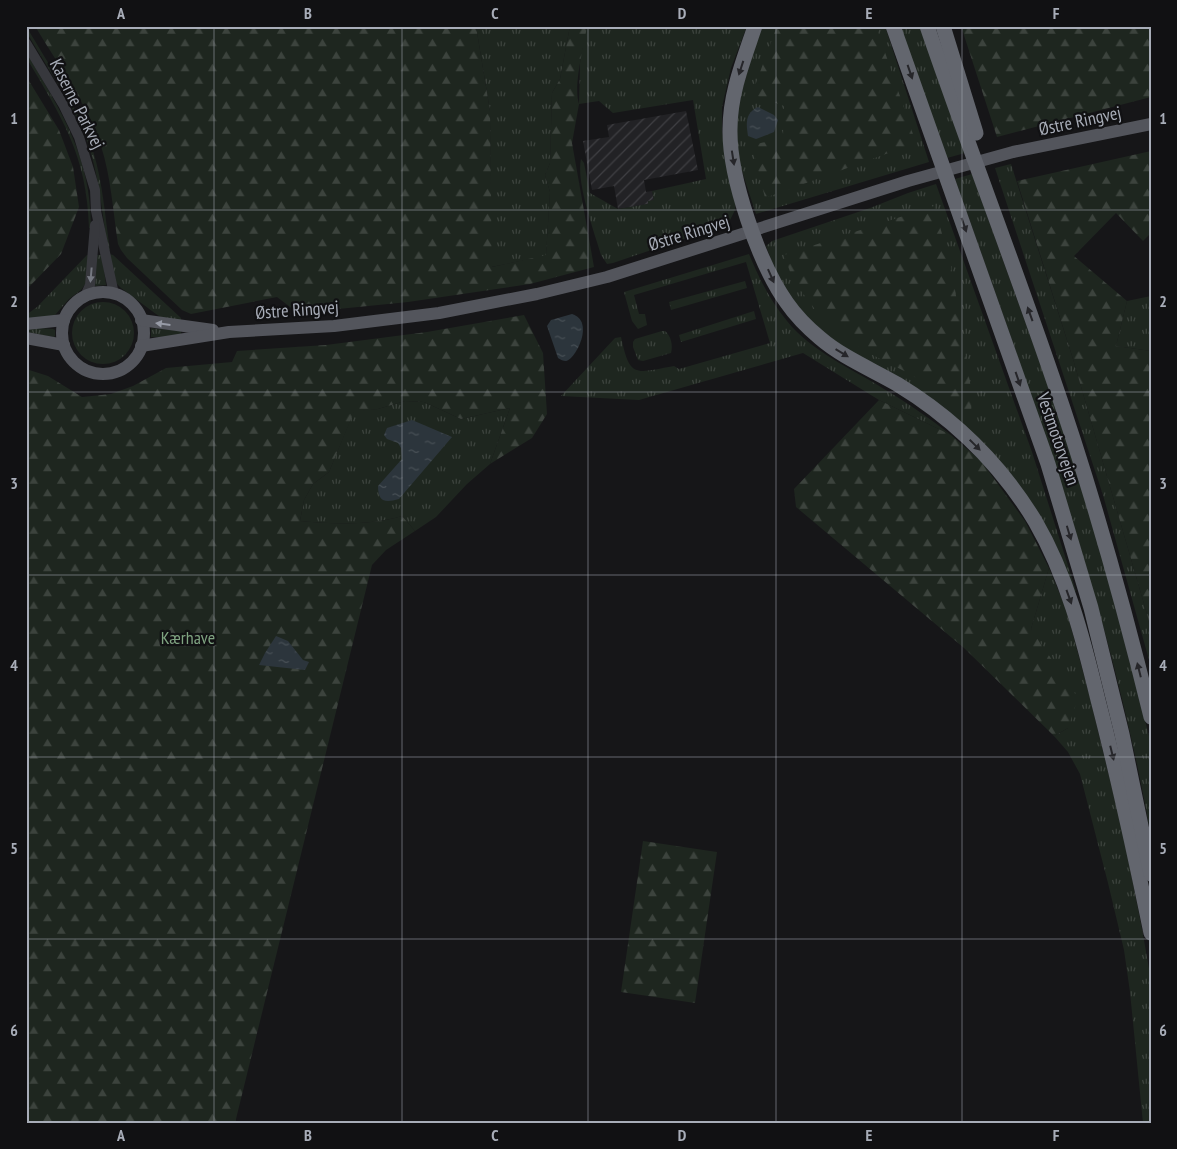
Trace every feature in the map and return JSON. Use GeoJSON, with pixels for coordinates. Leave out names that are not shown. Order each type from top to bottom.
{"type":"FeatureCollection","features":[{"type":"Feature","properties":{"kind":"highway"},"geometry":{"type":"LineString","coordinates":[[755,26],[737,80],[730,130],[734,167],[752,232],[775,284],[788,305],[804,324],[829,344],[935,409],[966,436],[991,462],[1012,487],[1036,523],[1058,566],[1074,610],[1088,658],[1128,821],[1151,933]]}},
{"type":"Feature","properties":{"kind":"highway","name":"Vestmotorvejen"},"geometry":{"type":"LineString","coordinates":[[894,26],[1048,464],[1091,608],[1122,734],[1151,874]]}},
{"type":"Feature","properties":{"kind":"highway","name":"Vestmotorvejen"},"geometry":{"type":"LineString","coordinates":[[927,26],[1052,376],[1100,526],[1132,638],[1151,717]]}},
{"type":"Feature","properties":{"kind":"highway"},"geometry":{"type":"LineString","coordinates":[[943,26],[1020,286]]}},
{"type":"Feature","properties":{"kind":"main road","name":"Østre Ringvej"},"geometry":{"type":"LineString","coordinates":[[141,346],[230,332],[334,326],[459,309],[590,282],[908,181],[1014,152],[1151,124]]}},
{"type":"Feature","properties":{"kind":"main road"},"geometry":{"type":"LineString","coordinates":[[99,292],[114,294],[131,304],[142,320],[144,333],[141,346],[134,360],[115,372],[100,374],[86,370],[74,361],[64,345],[62,332],[64,320],[74,304],[86,296],[99,292]]}},
{"type":"Feature","properties":{"kind":"main road"},"geometry":{"type":"LineString","coordinates":[[26,324],[64,320]]}},
{"type":"Feature","properties":{"kind":"main road","name":"Østre Ringvej"},"geometry":{"type":"LineString","coordinates":[[142,320],[230,332]]}},
{"type":"Feature","properties":{"kind":"main road"},"geometry":{"type":"LineString","coordinates":[[26,338],[64,345]]}},
{"type":"Feature","properties":{"kind":"street","name":"Kaserne Parkvej"},"geometry":{"type":"LineString","coordinates":[[26,43],[64,106],[79,137],[95,190],[96,212],[90,285],[86,296]]}},
{"type":"Feature","properties":{"kind":"street","name":"Kaserne Parkvej"},"geometry":{"type":"LineString","coordinates":[[96,212],[114,294]]}},
{"type":"Feature","properties":{"kind":"shaded area"},"geometry":{"type":"Polygon","coordinates":[[[686,111],[698,170],[644,180],[646,192],[652,191],[654,200],[648,204],[618,209],[614,186],[592,190],[583,141],[609,137],[607,125],[686,111]]]}},
{"type":"Feature","properties":{"kind":"green space"},"geometry":{"type":"Polygon","coordinates":[[[26,26],[72,103],[93,151],[101,188],[110,250],[108,250],[97,179],[86,138],[66,97],[26,31],[26,26]]]}},
{"type":"Feature","properties":{"kind":"green space"},"geometry":{"type":"Polygon","coordinates":[[[35,26],[476,26],[490,111],[492,267],[546,255],[550,192],[545,175],[550,163],[552,93],[560,79],[570,26],[587,26],[578,77],[577,96],[579,104],[572,143],[594,267],[530,284],[408,302],[298,313],[277,297],[191,314],[182,310],[121,250],[118,244],[107,170],[96,131],[71,84],[35,26]]]}},
{"type":"Feature","properties":{"kind":"green space"},"geometry":{"type":"Polygon","coordinates":[[[476,26],[570,26],[560,79],[552,93],[550,163],[545,175],[550,192],[546,256],[491,267],[490,111],[476,26]]]}},
{"type":"Feature","properties":{"kind":"green space"},"geometry":{"type":"Polygon","coordinates":[[[586,26],[747,26],[731,68],[722,107],[722,131],[730,180],[736,202],[735,210],[728,224],[607,264],[601,255],[586,207],[581,181],[581,159],[584,163],[590,193],[618,209],[648,204],[648,201],[654,200],[652,191],[706,179],[693,100],[613,113],[599,101],[579,104],[580,63],[586,26]]]}},
{"type":"Feature","properties":{"kind":"green space"},"geometry":{"type":"Polygon","coordinates":[[[761,26],[885,26],[929,162],[756,214],[739,162],[736,128],[738,103],[761,26]]]}},
{"type":"Feature","properties":{"kind":"green space"},"geometry":{"type":"Polygon","coordinates":[[[777,26],[876,26],[916,143],[765,198],[752,145],[783,136],[784,106],[752,94],[777,26]]]}},
{"type":"Feature","properties":{"kind":"green space"},"geometry":{"type":"Polygon","coordinates":[[[900,26],[920,26],[965,153],[947,158],[900,26]]]}},
{"type":"Feature","properties":{"kind":"green space"},"geometry":{"type":"Polygon","coordinates":[[[961,26],[1151,26],[1151,97],[997,137],[961,26]]]}},
{"type":"Feature","properties":{"kind":"green space"},"geometry":{"type":"Polygon","coordinates":[[[26,52],[62,115],[80,156],[90,202],[91,228],[89,228],[87,202],[78,158],[51,99],[26,57],[26,52]]]}},
{"type":"Feature","properties":{"kind":"green space"},"geometry":{"type":"Polygon","coordinates":[[[26,76],[59,130],[73,167],[79,207],[61,254],[26,290],[26,76]]]}},
{"type":"Feature","properties":{"kind":"green space"},"geometry":{"type":"Polygon","coordinates":[[[1151,151],[1151,233],[1143,241],[1116,213],[1074,256],[1127,301],[1116,346],[1151,351],[1151,628],[1073,359],[1017,181],[1151,151]]]}},
{"type":"Feature","properties":{"kind":"green space"},"geometry":{"type":"Polygon","coordinates":[[[1011,164],[1073,359],[1151,628],[1151,667],[1103,495],[995,168],[1011,164]]]}},
{"type":"Feature","properties":{"kind":"green space"},"geometry":{"type":"Polygon","coordinates":[[[972,174],[1044,374],[1086,501],[1118,614],[1151,744],[1151,837],[1115,669],[1092,586],[1040,422],[955,179],[972,174]]]}},
{"type":"Feature","properties":{"kind":"green space"},"geometry":{"type":"Polygon","coordinates":[[[936,184],[1032,452],[1076,591],[1072,593],[1018,486],[866,362],[809,323],[779,281],[766,246],[772,241],[936,184]]]}},
{"type":"Feature","properties":{"kind":"green space"},"geometry":{"type":"Polygon","coordinates":[[[934,206],[951,265],[972,395],[971,413],[956,409],[912,375],[861,349],[820,316],[793,280],[784,255],[934,206]]]}},
{"type":"Feature","properties":{"kind":"green space"},"geometry":{"type":"Polygon","coordinates":[[[109,254],[113,255],[181,318],[181,321],[162,318],[121,288],[116,283],[109,254]]]}},
{"type":"Feature","properties":{"kind":"green space"},"geometry":{"type":"Polygon","coordinates":[[[749,254],[770,297],[787,321],[808,342],[832,359],[902,400],[951,435],[879,400],[803,353],[639,400],[561,396],[615,338],[621,337],[624,351],[631,366],[636,370],[642,371],[674,366],[679,369],[770,343],[746,262],[634,295],[639,314],[645,314],[647,325],[638,329],[632,321],[624,292],[749,254]]]}},
{"type":"Feature","properties":{"kind":"green space"},"geometry":{"type":"Polygon","coordinates":[[[87,255],[90,255],[86,283],[81,290],[69,299],[55,315],[47,318],[26,320],[26,315],[37,307],[87,255]]]}},
{"type":"Feature","properties":{"kind":"green space"},"geometry":{"type":"Polygon","coordinates":[[[96,255],[102,255],[106,285],[95,286],[96,255]]]}},
{"type":"Feature","properties":{"kind":"green space"},"geometry":{"type":"Polygon","coordinates":[[[745,281],[747,288],[671,310],[669,302],[745,281]]]}},
{"type":"Feature","properties":{"kind":"green space"},"geometry":{"type":"Polygon","coordinates":[[[1151,296],[1151,351],[1116,346],[1127,301],[1151,296]]]}},
{"type":"Feature","properties":{"kind":"green space"},"geometry":{"type":"Polygon","coordinates":[[[103,302],[115,305],[125,311],[131,321],[134,333],[131,345],[125,355],[115,361],[103,364],[91,361],[81,355],[75,345],[72,333],[75,321],[81,311],[91,305],[103,302]]]}},
{"type":"Feature","properties":{"kind":"green space"},"geometry":{"type":"Polygon","coordinates":[[[754,311],[756,319],[681,342],[679,335],[754,311]]]}},
{"type":"Feature","properties":{"kind":"green space","name":"Kærhave"},"geometry":{"type":"Polygon","coordinates":[[[524,315],[543,353],[547,414],[532,438],[490,464],[510,408],[461,419],[424,402],[405,401],[378,409],[354,412],[329,472],[313,484],[304,500],[300,521],[364,523],[402,516],[415,531],[386,550],[372,565],[235,1123],[26,1123],[26,369],[48,376],[82,397],[111,394],[133,386],[166,368],[232,362],[237,351],[326,345],[427,332],[524,315]]]}},
{"type":"Feature","properties":{"kind":"green space"},"geometry":{"type":"Polygon","coordinates":[[[26,327],[53,329],[55,330],[55,336],[26,332],[26,327]]]}},
{"type":"Feature","properties":{"kind":"green space"},"geometry":{"type":"Polygon","coordinates":[[[151,328],[181,331],[181,337],[151,337],[151,328]]]}},
{"type":"Feature","properties":{"kind":"green space"},"geometry":{"type":"Polygon","coordinates":[[[665,331],[670,338],[672,344],[671,353],[643,361],[638,360],[633,347],[635,339],[665,331]]]}},
{"type":"Feature","properties":{"kind":"green space"},"geometry":{"type":"Polygon","coordinates":[[[879,400],[951,435],[981,461],[1025,521],[1049,568],[1031,629],[1078,698],[1068,728],[1054,736],[964,648],[796,507],[794,489],[879,400]]]}},
{"type":"Feature","properties":{"kind":"green space"},"geometry":{"type":"Polygon","coordinates":[[[405,401],[424,402],[461,419],[510,408],[490,464],[467,484],[436,517],[415,531],[402,516],[364,523],[300,521],[304,500],[313,484],[329,472],[354,411],[378,409],[405,401]]]}},
{"type":"Feature","properties":{"kind":"green space"},"geometry":{"type":"Polygon","coordinates":[[[1049,568],[1066,609],[1088,690],[1123,833],[1142,929],[1151,980],[1151,1123],[1143,1123],[1124,950],[1108,883],[1080,774],[1068,752],[1054,736],[1068,728],[1031,629],[1049,568]]]}},
{"type":"Feature","properties":{"kind":"green space"},"geometry":{"type":"Polygon","coordinates":[[[643,841],[717,852],[695,1003],[621,992],[643,841]]]}},
{"type":"Feature","properties":{"kind":"water"},"geometry":{"type":"Polygon","coordinates":[[[758,107],[774,115],[778,120],[774,132],[756,139],[748,136],[747,119],[751,112],[758,107]]]}},
{"type":"Feature","properties":{"kind":"water"},"geometry":{"type":"Polygon","coordinates":[[[572,314],[579,318],[583,331],[574,354],[570,359],[564,361],[558,358],[547,326],[551,320],[572,314]]]}},
{"type":"Feature","properties":{"kind":"water"},"geometry":{"type":"Polygon","coordinates":[[[412,420],[452,437],[399,499],[383,500],[379,495],[378,486],[402,459],[401,448],[398,443],[387,439],[384,435],[387,428],[412,420]]]}},
{"type":"Feature","properties":{"kind":"water"},"geometry":{"type":"Polygon","coordinates":[[[276,636],[288,641],[303,660],[309,662],[305,670],[259,665],[276,636]]]}}]}
